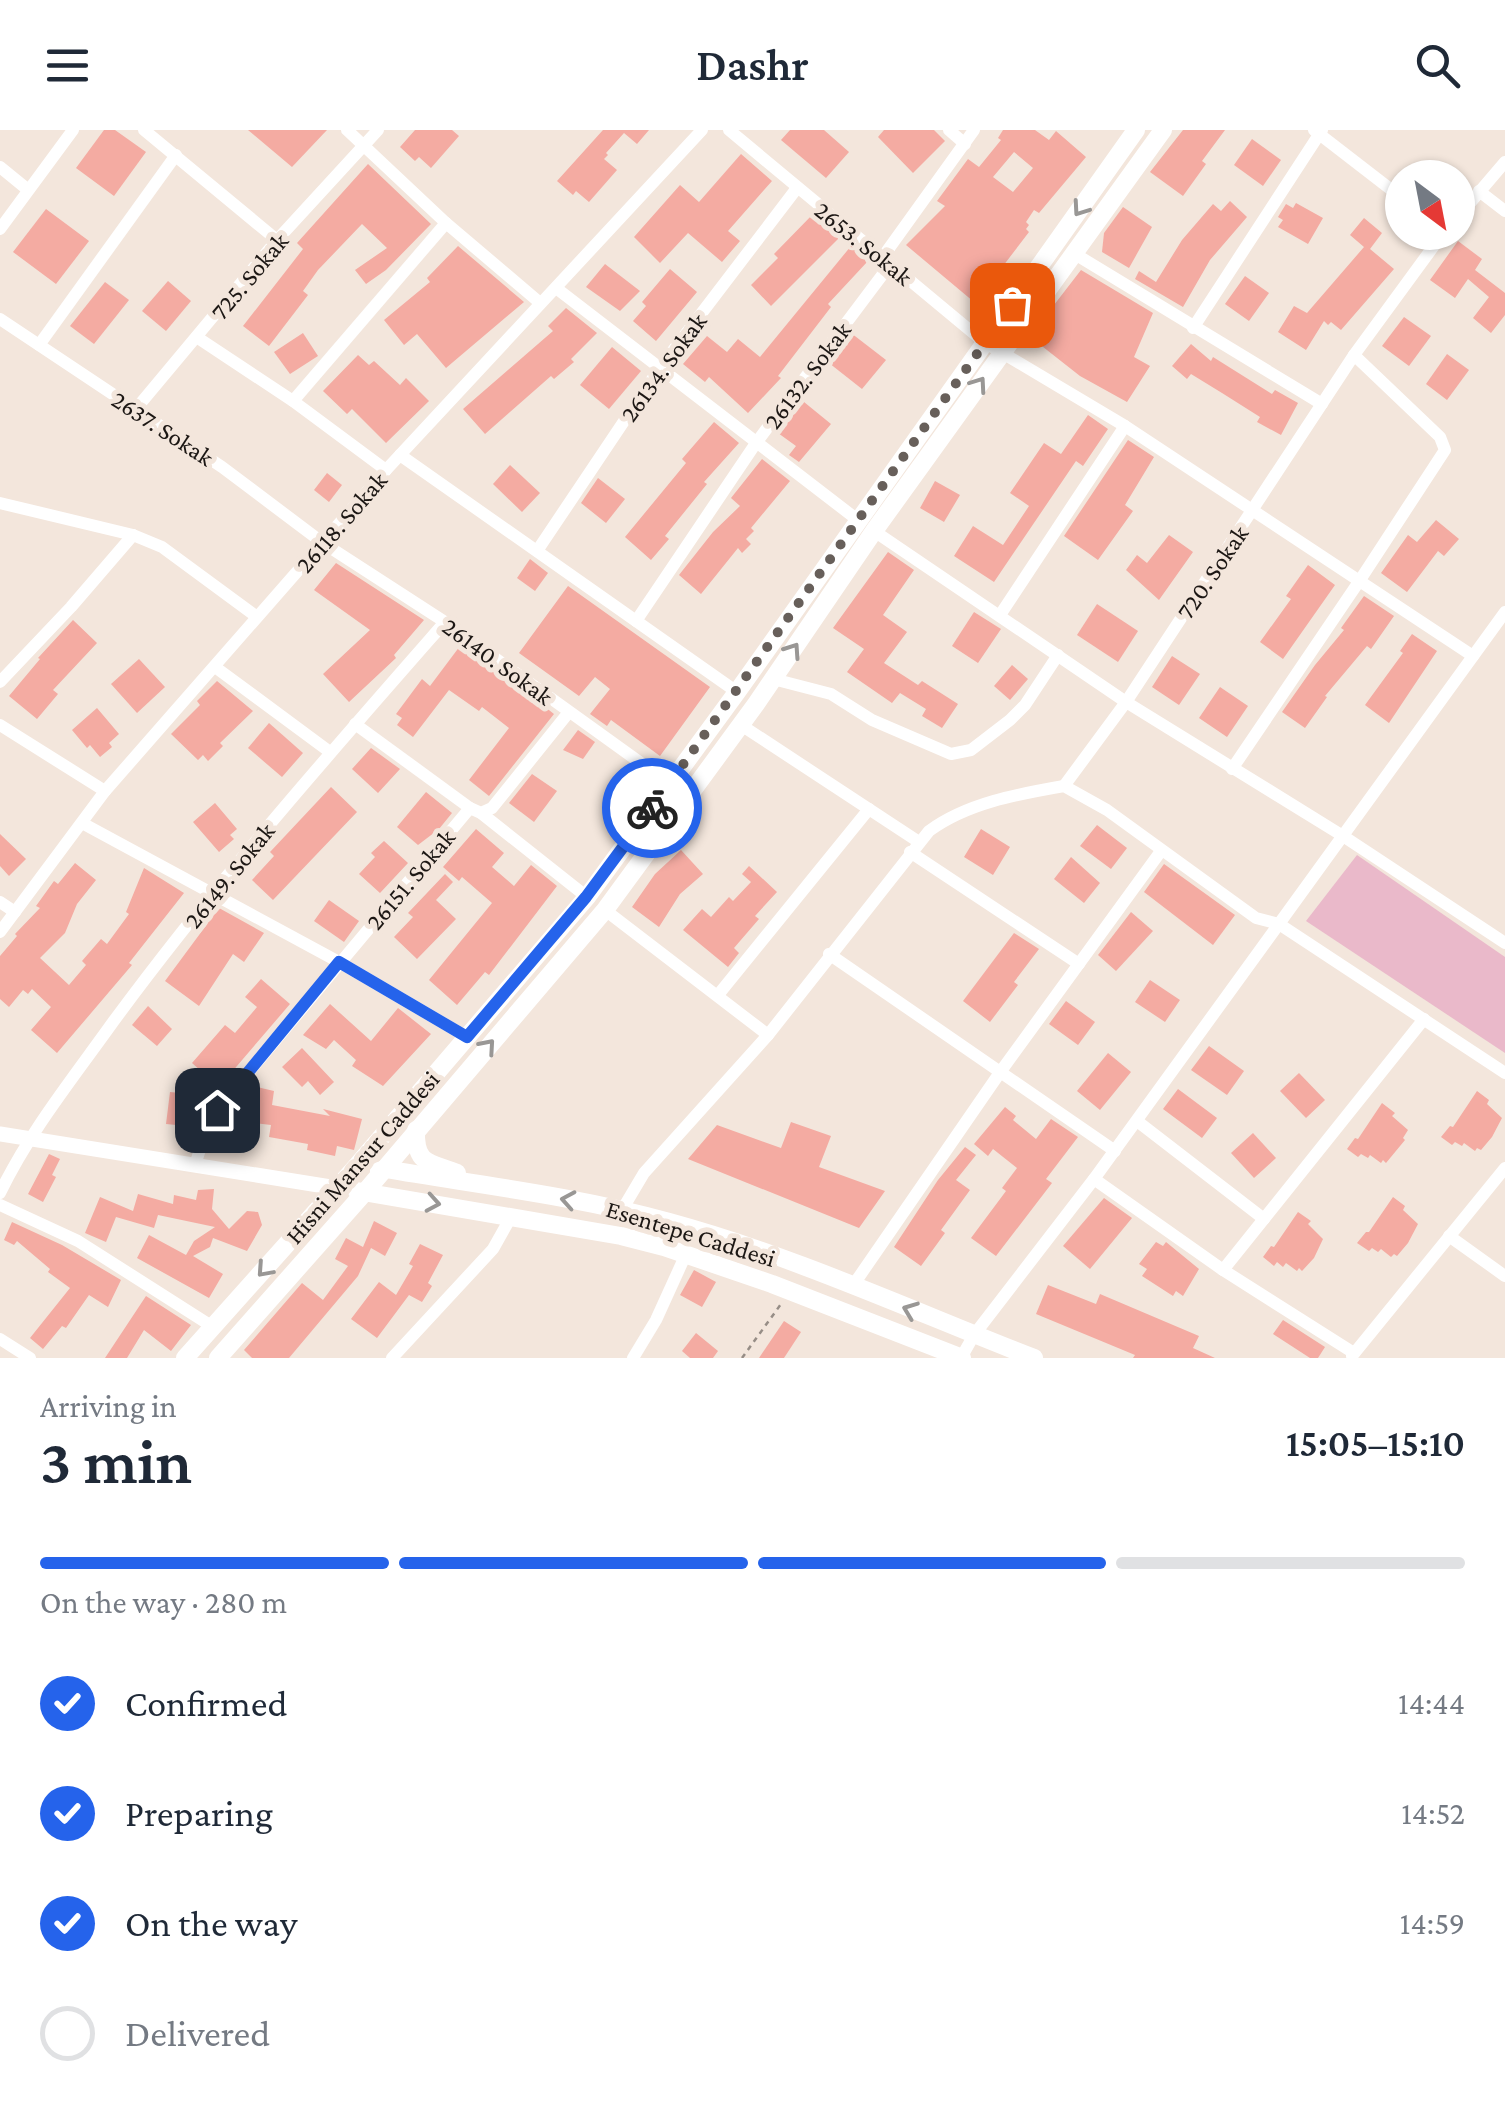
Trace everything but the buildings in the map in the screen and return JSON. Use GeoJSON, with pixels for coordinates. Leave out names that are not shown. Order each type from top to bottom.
{"type":"FeatureCollection","features":[{"type":"Feature","properties":{"kind":"main road","name":"Hisni Mansur Caddesi"},"geometry":{"type":"LineString","coordinates":[[185,1358],[337,1188],[586,897],[866,526],[984,342],[1136,130]]}},
{"type":"Feature","properties":{"kind":"main road"},"geometry":{"type":"LineString","coordinates":[[218,1358],[605,910],[774,678],[866,526],[1075,254],[1163,130]]}},
{"type":"Feature","properties":{"kind":"main road"},"geometry":{"type":"LineString","coordinates":[[416,1130],[416,1151],[425,1161],[500,1188]]}},
{"type":"Feature","properties":{"kind":"main road"},"geometry":{"type":"LineString","coordinates":[[337,1188],[384,1169]]}},
{"type":"Feature","properties":{"kind":"main road","name":"Esentepe Caddesi"},"geometry":{"type":"LineString","coordinates":[[384,1169],[622,1210],[716,1236],[1034,1358]]}},
{"type":"Feature","properties":{"kind":"main road","name":"Esentepe Caddesi"},"geometry":{"type":"LineString","coordinates":[[337,1188],[621,1236],[790,1291],[961,1358]]}},
{"type":"Feature","properties":{"kind":"street"},"geometry":{"type":"LineString","coordinates":[[0,228],[74,130]]}},
{"type":"Feature","properties":{"kind":"street"},"geometry":{"type":"LineString","coordinates":[[144,130],[277,240]]}},
{"type":"Feature","properties":{"kind":"street"},"geometry":{"type":"LineString","coordinates":[[347,130],[446,223],[539,302]]}},
{"type":"Feature","properties":{"kind":"street","name":"725. Sokak"},"geometry":{"type":"LineString","coordinates":[[135,410],[277,240],[378,130]]}},
{"type":"Feature","properties":{"kind":"street","name":"26118. Sokak"},"geometry":{"type":"LineString","coordinates":[[0,932],[105,791],[322,543],[539,302],[702,130]]}},
{"type":"Feature","properties":{"kind":"street","name":"2653. Sokak"},"geometry":{"type":"LineString","coordinates":[[729,130],[984,342],[1125,426],[1474,656]]}},
{"type":"Feature","properties":{"kind":"street"},"geometry":{"type":"LineString","coordinates":[[949,130],[965,144]]}},
{"type":"Feature","properties":{"kind":"street","name":"26132. Sokak"},"geometry":{"type":"LineString","coordinates":[[636,621],[756,442],[883,274],[882,258],[974,130]]}},
{"type":"Feature","properties":{"kind":"street"},"geometry":{"type":"LineString","coordinates":[[1194,328],[1318,131],[1385,184]]}},
{"type":"Feature","properties":{"kind":"street"},"geometry":{"type":"LineString","coordinates":[[39,345],[176,155]]}},
{"type":"Feature","properties":{"kind":"street"},"geometry":{"type":"LineString","coordinates":[[1475,196],[1505,162]]}},
{"type":"Feature","properties":{"kind":"street"},"geometry":{"type":"LineString","coordinates":[[0,167],[27,189]]}},
{"type":"Feature","properties":{"kind":"street","name":"26134. Sokak"},"geometry":{"type":"LineString","coordinates":[[536,551],[659,369],[796,188]]}},
{"type":"Feature","properties":{"kind":"street"},"geometry":{"type":"LineString","coordinates":[[1479,191],[1505,212]]}},
{"type":"Feature","properties":{"kind":"street"},"geometry":{"type":"LineString","coordinates":[[293,402],[446,223]]}},
{"type":"Feature","properties":{"kind":"street","name":"720. Sokak"},"geometry":{"type":"LineString","coordinates":[[1064,786],[1126,702],[1354,355],[1431,250]]}},
{"type":"Feature","properties":{"kind":"street"},"geometry":{"type":"LineString","coordinates":[[1075,254],[1322,404]]}},
{"type":"Feature","properties":{"kind":"street"},"geometry":{"type":"LineString","coordinates":[[556,288],[866,526],[1126,702],[1343,836],[1505,943]]}},
{"type":"Feature","properties":{"kind":"street","name":"2637. Sokak"},"geometry":{"type":"LineString","coordinates":[[0,319],[222,467],[322,543]]}},
{"type":"Feature","properties":{"kind":"street"},"geometry":{"type":"LineString","coordinates":[[198,338],[386,470]]}},
{"type":"Feature","properties":{"kind":"street"},"geometry":{"type":"LineString","coordinates":[[1232,768],[1445,450],[1440,437],[1354,355]]}},
{"type":"Feature","properties":{"kind":"street"},"geometry":{"type":"LineString","coordinates":[[1000,615],[1125,426]]}},
{"type":"Feature","properties":{"kind":"street"},"geometry":{"type":"LineString","coordinates":[[400,455],[737,692]]}},
{"type":"Feature","properties":{"kind":"street"},"geometry":{"type":"LineString","coordinates":[[0,503],[133,534],[162,547],[257,618]]}},
{"type":"Feature","properties":{"kind":"street"},"geometry":{"type":"LineString","coordinates":[[0,682],[133,534]]}},
{"type":"Feature","properties":{"kind":"street","name":"26140. Sokak"},"geometry":{"type":"LineString","coordinates":[[322,543],[445,622],[670,784]]}},
{"type":"Feature","properties":{"kind":"street"},"geometry":{"type":"LineString","coordinates":[[961,1358],[974,1335],[1094,1180],[1505,612]]}},
{"type":"Feature","properties":{"kind":"street","name":"26149. Sokak"},"geometry":{"type":"LineString","coordinates":[[0,1194],[28,1139],[212,894],[445,622]]}},
{"type":"Feature","properties":{"kind":"street"},"geometry":{"type":"LineString","coordinates":[[774,678],[831,694],[872,720],[951,754],[971,750],[1010,720],[1058,656]]}},
{"type":"Feature","properties":{"kind":"street"},"geometry":{"type":"LineString","coordinates":[[215,667],[330,752]]}},
{"type":"Feature","properties":{"kind":"street","name":"26151. Sokak"},"geometry":{"type":"LineString","coordinates":[[195,1165],[208,1124],[217,1110],[339,962],[475,811],[492,808],[570,712]]}},
{"type":"Feature","properties":{"kind":"street"},"geometry":{"type":"LineString","coordinates":[[355,724],[586,897]]}},
{"type":"Feature","properties":{"kind":"street"},"geometry":{"type":"LineString","coordinates":[[741,724],[869,809],[915,847],[1079,964]]}},
{"type":"Feature","properties":{"kind":"street"},"geometry":{"type":"LineString","coordinates":[[0,725],[105,791]]}},
{"type":"Feature","properties":{"kind":"street"},"geometry":{"type":"LineString","coordinates":[[622,1210],[644,1174],[768,1035],[915,847],[944,820],[961,812],[1064,786],[1106,810],[1256,918],[1279,924],[1505,1073]]}},
{"type":"Feature","properties":{"kind":"street"},"geometry":{"type":"LineString","coordinates":[[718,995],[869,809]]}},
{"type":"Feature","properties":{"kind":"street"},"geometry":{"type":"LineString","coordinates":[[82,823],[339,962],[467,1037]]}},
{"type":"Feature","properties":{"kind":"street"},"geometry":{"type":"LineString","coordinates":[[852,1287],[1001,1071],[1161,852]]}},
{"type":"Feature","properties":{"kind":"street"},"geometry":{"type":"LineString","coordinates":[[0,902],[15,912]]}},
{"type":"Feature","properties":{"kind":"street"},"geometry":{"type":"LineString","coordinates":[[605,910],[768,1035]]}},
{"type":"Feature","properties":{"kind":"street"},"geometry":{"type":"LineString","coordinates":[[829,954],[1115,1151]]}},
{"type":"Feature","properties":{"kind":"street"},"geometry":{"type":"LineString","coordinates":[[1223,1270],[1424,1020]]}},
{"type":"Feature","properties":{"kind":"street"},"geometry":{"type":"LineString","coordinates":[[1136,1121],[1264,1220]]}},
{"type":"Feature","properties":{"kind":"street","name":"Esentepe Caddesi"},"geometry":{"type":"LineString","coordinates":[[0,1134],[337,1188]]}},
{"type":"Feature","properties":{"kind":"street"},"geometry":{"type":"LineString","coordinates":[[1094,1180],[1352,1356],[1505,1168]]}},
{"type":"Feature","properties":{"kind":"street"},"geometry":{"type":"LineString","coordinates":[[0,1204],[78,1241],[213,1328]]}},
{"type":"Feature","properties":{"kind":"street"},"geometry":{"type":"LineString","coordinates":[[392,1358],[493,1249],[511,1217]]}},
{"type":"Feature","properties":{"kind":"street"},"geometry":{"type":"LineString","coordinates":[[1449,1236],[1505,1276]]}},
{"type":"Feature","properties":{"kind":"street"},"geometry":{"type":"LineString","coordinates":[[632,1358],[656,1320],[686,1254]]}},
{"type":"Feature","properties":{"kind":"street"},"geometry":{"type":"LineString","coordinates":[[0,1339],[30,1358]]}},
{"type":"Feature","properties":{"kind":"path"},"geometry":{"type":"LineString","coordinates":[[742,1358],[790,1291]]}},
{"type":"Feature","properties":{"kind":"shaded area"},"geometry":{"type":"Polygon","coordinates":[[[1357,855],[1505,957],[1505,1053],[1306,921],[1357,855]]]}},
{"type":"Feature","properties":{"kind":"way so far"},"geometry":{"type":"LineString","coordinates":[[652,808],[1012,305]]}},
{"type":"Feature","properties":{"kind":"route"},"geometry":{"type":"LineString","coordinates":[[217,1110],[339,962],[467,1037],[586,897],[652,808]]}}]}
